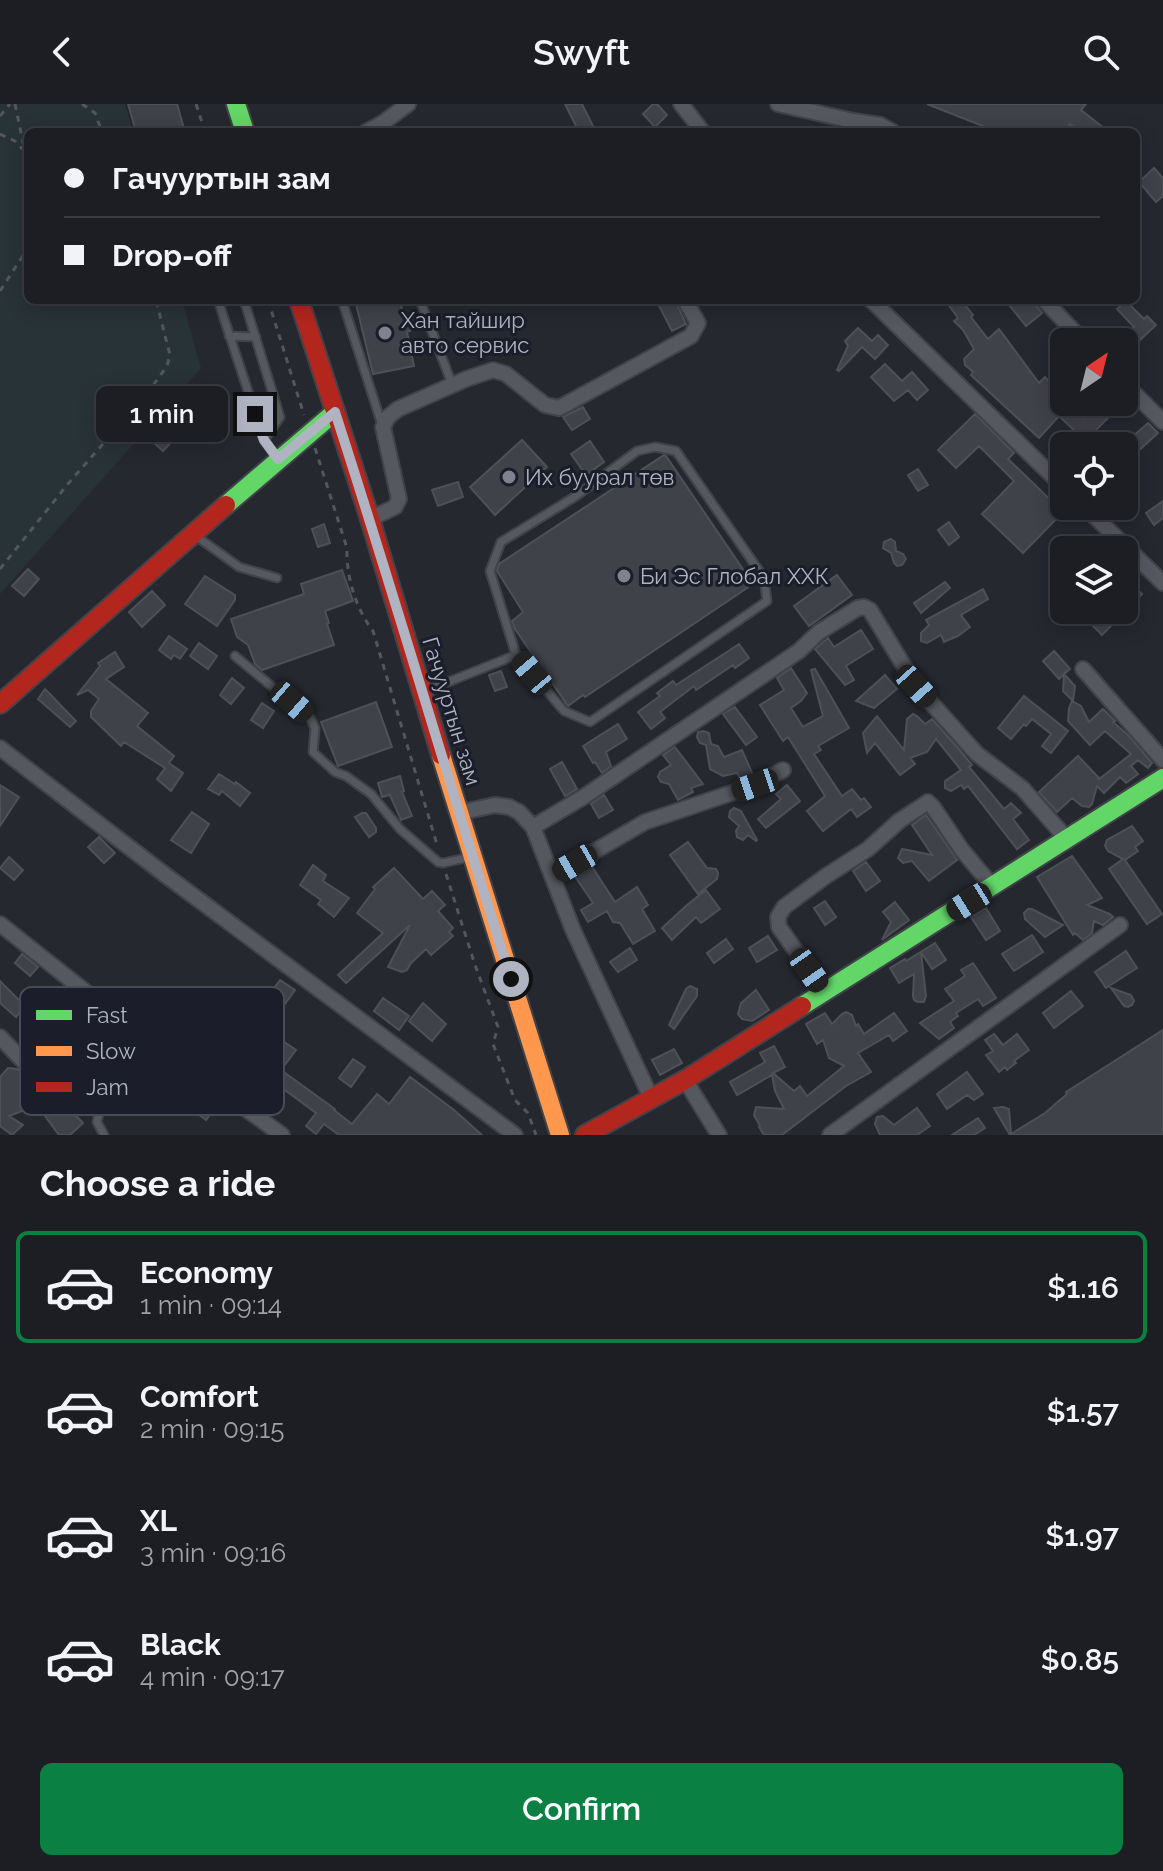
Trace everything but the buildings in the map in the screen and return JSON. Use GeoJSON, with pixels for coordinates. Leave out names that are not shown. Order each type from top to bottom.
{"type":"FeatureCollection","features":[{"type":"Feature","properties":{"kind":"main road"},"geometry":{"type":"LineString","coordinates":[[236,104],[244,128]]}},
{"type":"Feature","properties":{"kind":"main road","name":"Гачууртын зам"},"geometry":{"type":"LineString","coordinates":[[300,304],[370,519],[458,813],[560,1135]]}},
{"type":"Feature","properties":{"kind":"main road"},"geometry":{"type":"LineString","coordinates":[[0,704],[335,412]]}},
{"type":"Feature","properties":{"kind":"main road"},"geometry":{"type":"LineString","coordinates":[[585,1135],[685,1080],[1163,778]]}},
{"type":"Feature","properties":{"kind":"street"},"geometry":{"type":"LineString","coordinates":[[374,128],[408,104]]}},
{"type":"Feature","properties":{"kind":"street"},"geometry":{"type":"LineString","coordinates":[[681,104],[700,128]]}},
{"type":"Feature","properties":{"kind":"street"},"geometry":{"type":"LineString","coordinates":[[778,104],[886,128]]}},
{"type":"Feature","properties":{"kind":"street"},"geometry":{"type":"LineString","coordinates":[[370,519],[395,507],[399,499],[383,427],[388,417],[398,409],[493,370],[506,374],[545,405],[559,408],[691,336],[698,323],[687,304]]}},
{"type":"Feature","properties":{"kind":"street"},"geometry":{"type":"LineString","coordinates":[[875,304],[1050,473]]}},
{"type":"Feature","properties":{"kind":"street"},"geometry":{"type":"LineString","coordinates":[[1048,304],[1071,328]]}},
{"type":"Feature","properties":{"kind":"street"},"geometry":{"type":"LineString","coordinates":[[1138,397],[1163,422]]}},
{"type":"Feature","properties":{"kind":"street"},"geometry":{"type":"LineString","coordinates":[[1098,520],[1163,583]]}},
{"type":"Feature","properties":{"kind":"street"},"geometry":{"type":"LineString","coordinates":[[533,827],[611,779],[799,651],[819,632],[864,607],[870,610],[916,686],[977,754],[1022,788],[1067,839]]}},
{"type":"Feature","properties":{"kind":"street"},"geometry":{"type":"LineString","coordinates":[[1083,669],[1163,760]]}},
{"type":"Feature","properties":{"kind":"street"},"geometry":{"type":"LineString","coordinates":[[0,748],[515,1135]]}},
{"type":"Feature","properties":{"kind":"street"},"geometry":{"type":"LineString","coordinates":[[552,876],[645,822],[755,785],[783,770]]}},
{"type":"Feature","properties":{"kind":"street"},"geometry":{"type":"LineString","coordinates":[[825,992],[779,927],[778,917],[784,907],[868,849],[899,821],[928,802],[993,887]]}},
{"type":"Feature","properties":{"kind":"street"},"geometry":{"type":"LineString","coordinates":[[458,813],[495,805],[509,807],[519,812],[533,827],[590,970],[652,1100]]}},
{"type":"Feature","properties":{"kind":"street"},"geometry":{"type":"LineString","coordinates":[[0,924],[80,987]]}},
{"type":"Feature","properties":{"kind":"street"},"geometry":{"type":"LineString","coordinates":[[830,1135],[1120,925]]}},
{"type":"Feature","properties":{"kind":"street"},"geometry":{"type":"LineString","coordinates":[[0,1037],[20,1058]]}},
{"type":"Feature","properties":{"kind":"street"},"geometry":{"type":"LineString","coordinates":[[685,1080],[719,1135]]}},
{"type":"Feature","properties":{"kind":"street"},"geometry":{"type":"LineString","coordinates":[[254,1115],[282,1135]]}},
{"type":"Feature","properties":{"kind":"lane"},"geometry":{"type":"LineString","coordinates":[[219,304],[264,440],[278,459]]}},
{"type":"Feature","properties":{"kind":"lane"},"geometry":{"type":"LineString","coordinates":[[245,304],[280,417],[264,440]]}},
{"type":"Feature","properties":{"kind":"lane"},"geometry":{"type":"LineString","coordinates":[[343,304],[383,427]]}},
{"type":"Feature","properties":{"kind":"lane"},"geometry":{"type":"LineString","coordinates":[[422,304],[452,385]]}},
{"type":"Feature","properties":{"kind":"lane"},"geometry":{"type":"LineString","coordinates":[[229,336],[256,337]]}},
{"type":"Feature","properties":{"kind":"lane"},"geometry":{"type":"LineString","coordinates":[[655,447],[676,451],[764,578],[767,601],[590,722],[564,711],[516,655],[490,571],[501,542],[576,496],[637,451],[655,447]]}},
{"type":"Feature","properties":{"kind":"lane"},"geometry":{"type":"LineString","coordinates":[[194,534],[239,567],[277,578]]}},
{"type":"Feature","properties":{"kind":"lane"},"geometry":{"type":"LineString","coordinates":[[422,692],[516,655]]}},
{"type":"Feature","properties":{"kind":"lane"},"geometry":{"type":"LineString","coordinates":[[235,656],[310,718],[315,728],[313,752],[335,772],[371,794],[400,829],[438,862],[472,857]]}},
{"type":"Feature","properties":{"kind":"lane"},"geometry":{"type":"LineString","coordinates":[[98,1115],[97,1122],[104,1135]]}},
{"type":"Feature","properties":{"kind":"path"},"geometry":{"type":"LineString","coordinates":[[0,116],[13,104],[24,142]]}},
{"type":"Feature","properties":{"kind":"path"},"geometry":{"type":"LineString","coordinates":[[82,104],[95,113],[101,128]]}},
{"type":"Feature","properties":{"kind":"path"},"geometry":{"type":"LineString","coordinates":[[196,104],[204,128]]}},
{"type":"Feature","properties":{"kind":"path"},"geometry":{"type":"LineString","coordinates":[[0,134],[15,141],[24,150]]}},
{"type":"Feature","properties":{"kind":"path"},"geometry":{"type":"LineString","coordinates":[[0,291],[24,254]]}},
{"type":"Feature","properties":{"kind":"path"},"geometry":{"type":"LineString","coordinates":[[0,569],[167,366],[170,355],[157,304]]}},
{"type":"Feature","properties":{"kind":"path"},"geometry":{"type":"LineString","coordinates":[[269,304],[347,548],[346,565],[361,616],[373,631],[475,965],[498,1027],[493,1044],[515,1100],[528,1113],[536,1135]]}},
{"type":"Feature","properties":{"kind":"shaded area"},"geometry":{"type":"Polygon","coordinates":[[[0,104],[125,104],[132,128],[24,128],[24,304],[183,304],[201,368],[0,594],[0,104]]]}},
{"type":"Feature","properties":{"kind":"traffic: fast"},"geometry":{"type":"LineString","coordinates":[[236,104],[244,128]]}},
{"type":"Feature","properties":{"kind":"traffic: fast"},"geometry":{"type":"LineString","coordinates":[[226,505],[335,412]]}},
{"type":"Feature","properties":{"kind":"traffic: fast"},"geometry":{"type":"LineString","coordinates":[[802,1006],[1163,778]]}},
{"type":"Feature","properties":{"kind":"traffic: slow"},"geometry":{"type":"LineString","coordinates":[[441,755],[560,1135]]}},
{"type":"Feature","properties":{"kind":"traffic: jam"},"geometry":{"type":"LineString","coordinates":[[300,304],[370,519],[441,755]]}},
{"type":"Feature","properties":{"kind":"traffic: jam"},"geometry":{"type":"LineString","coordinates":[[0,704],[226,505]]}},
{"type":"Feature","properties":{"kind":"traffic: jam"},"geometry":{"type":"LineString","coordinates":[[585,1135],[685,1080],[802,1006]]}},
{"type":"Feature","properties":{"kind":"place","name":"Хан тайшир авто сервис"},"geometry":{"type":"Point","coordinates":[385,333]}},
{"type":"Feature","properties":{"kind":"place","name":"Их буурал төв"},"geometry":{"type":"Point","coordinates":[509,477]}},
{"type":"Feature","properties":{"kind":"place","name":"Би Эс Глобал ХХК"},"geometry":{"type":"Point","coordinates":[624,576]}},
{"type":"Feature","properties":{"kind":"route"},"geometry":{"type":"LineString","coordinates":[[255,414],[264,440],[278,459],[335,412],[511,979]]}}]}
